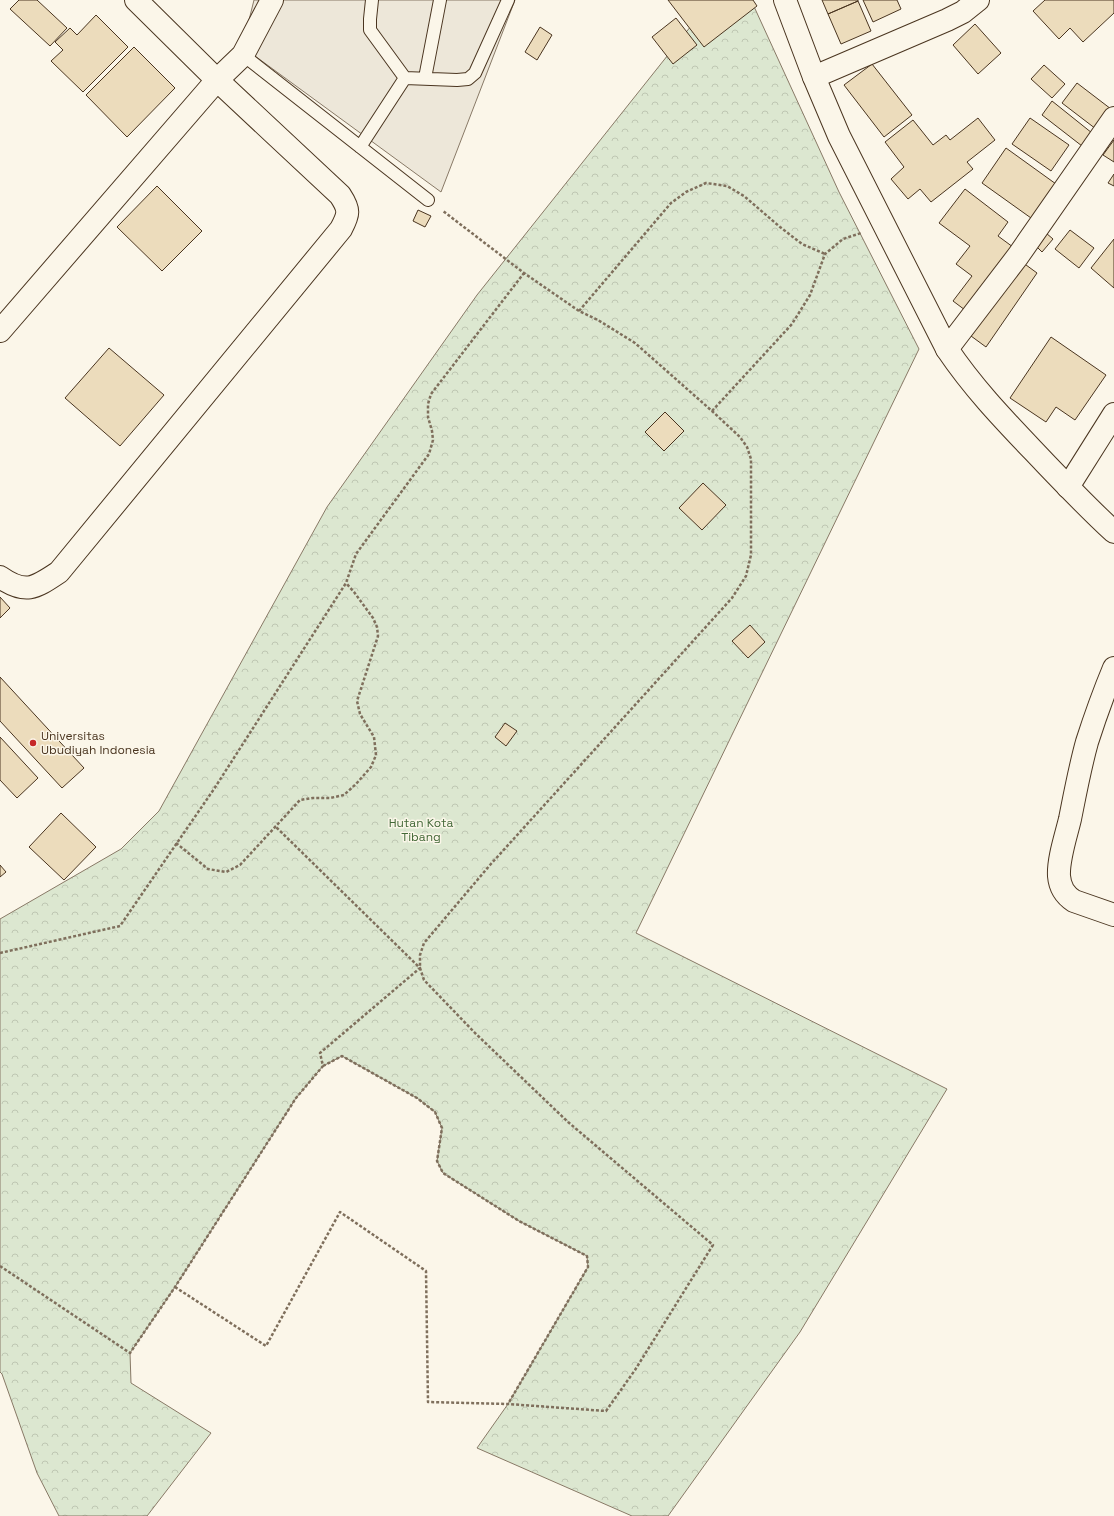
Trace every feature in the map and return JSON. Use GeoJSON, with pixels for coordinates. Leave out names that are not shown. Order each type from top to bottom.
{"type":"FeatureCollection","features":[{"type":"Feature","properties":{"kind":"street"},"geometry":{"type":"LineString","coordinates":[[0,576],[11,584],[25,588],[39,586],[59,572],[333,239],[341,229],[348,216],[346,205],[340,195],[217,80],[136,0]]}},
{"type":"Feature","properties":{"kind":"street"},"geometry":{"type":"LineString","coordinates":[[0,331],[217,80],[243,55],[272,0]]}},
{"type":"Feature","properties":{"kind":"street"},"geometry":{"type":"LineString","coordinates":[[785,0],[814,77],[839,136],[947,348],[994,411],[1114,532]]}},
{"type":"Feature","properties":{"kind":"street"},"geometry":{"type":"LineString","coordinates":[[814,77],[947,20],[963,12],[978,0]]}},
{"type":"Feature","properties":{"kind":"street"},"geometry":{"type":"LineString","coordinates":[[947,348],[1018,256],[1114,118]]}},
{"type":"Feature","properties":{"kind":"street"},"geometry":{"type":"LineString","coordinates":[[1068,487],[1114,414]]}},
{"type":"Feature","properties":{"kind":"street"},"geometry":{"type":"LineString","coordinates":[[1114,668],[1099,706],[1087,743],[1059,868],[1059,877],[1062,890],[1068,897],[1074,901],[1114,915]]}},
{"type":"Feature","properties":{"kind":"lane"},"geometry":{"type":"LineString","coordinates":[[372,0],[370,30],[406,78]]}},
{"type":"Feature","properties":{"kind":"lane"},"geometry":{"type":"LineString","coordinates":[[425,78],[440,0]]}},
{"type":"Feature","properties":{"kind":"lane"},"geometry":{"type":"LineString","coordinates":[[406,78],[468,79],[475,73],[508,0]]}},
{"type":"Feature","properties":{"kind":"lane"},"geometry":{"type":"LineString","coordinates":[[243,55],[428,200]]}},
{"type":"Feature","properties":{"kind":"lane"},"geometry":{"type":"LineString","coordinates":[[360,147],[406,78]]}},
{"type":"Feature","properties":{"kind":"path"},"geometry":{"type":"LineString","coordinates":[[579,311],[671,203],[686,192],[706,183],[727,186],[744,196],[802,244],[825,254]]}},
{"type":"Feature","properties":{"kind":"path"},"geometry":{"type":"LineString","coordinates":[[175,1287],[266,1346],[340,1212],[426,1271],[428,1402],[508,1404],[606,1411],[636,1370],[713,1245],[568,1122],[460,1017],[424,980],[420,968],[420,954],[424,943],[490,865],[732,598],[746,576],[751,555],[751,459],[747,447],[740,438],[712,411],[635,344],[598,320],[579,311],[524,273],[428,200]]}},
{"type":"Feature","properties":{"kind":"path"},"geometry":{"type":"LineString","coordinates":[[712,411],[792,324],[810,295],[825,254],[843,238],[885,227]]}},
{"type":"Feature","properties":{"kind":"path"},"geometry":{"type":"LineString","coordinates":[[0,953],[120,926],[214,789],[346,583],[356,554],[429,454],[433,440],[428,417],[428,404],[431,394],[524,273]]}},
{"type":"Feature","properties":{"kind":"path"},"geometry":{"type":"LineString","coordinates":[[176,843],[208,869],[226,872],[240,864],[300,800],[330,798],[344,795],[371,767],[376,755],[374,737],[360,714],[357,701],[378,636],[377,627],[373,618],[346,583]]}},
{"type":"Feature","properties":{"kind":"path"},"geometry":{"type":"LineString","coordinates":[[275,826],[420,968]]}},
{"type":"Feature","properties":{"kind":"path"},"geometry":{"type":"LineString","coordinates":[[323,1066],[320,1053],[420,968]]}},
{"type":"Feature","properties":{"kind":"path"},"geometry":{"type":"LineString","coordinates":[[0,1266],[130,1353],[175,1287],[296,1098],[323,1066],[342,1056],[417,1098],[435,1112],[442,1128],[436,1162],[444,1173],[519,1221],[587,1256],[588,1267],[508,1404]]}},
{"type":"Feature","properties":{"kind":"green space","name":"Hutan Kota Tibang"},"geometry":{"type":"Polygon","coordinates":[[[751,0],[839,192],[919,349],[636,933],[947,1089],[800,1332],[668,1516],[632,1516],[477,1448],[508,1404],[588,1267],[587,1256],[519,1221],[443,1173],[437,1161],[442,1128],[435,1112],[417,1098],[342,1056],[323,1066],[296,1098],[175,1287],[130,1353],[131,1383],[211,1433],[147,1516],[59,1516],[37,1473],[0,1372],[0,919],[121,849],[159,811],[327,507],[477,295],[695,21],[751,0]]]}},
{"type":"Feature","properties":{"kind":"shaded area"},"geometry":{"type":"Polygon","coordinates":[[[254,0],[515,0],[441,192],[255,56],[248,40],[249,20],[254,0]]]}},
{"type":"Feature","properties":{"kind":"building"},"geometry":{"type":"Polygon","coordinates":[[[19,0],[37,0],[67,28],[50,46],[10,9],[19,0]]]}},
{"type":"Feature","properties":{"kind":"building"},"geometry":{"type":"Polygon","coordinates":[[[668,0],[753,0],[757,6],[704,47],[668,0]]]}},
{"type":"Feature","properties":{"kind":"building"},"geometry":{"type":"Polygon","coordinates":[[[822,0],[858,0],[858,1],[828,14],[822,0]]]}},
{"type":"Feature","properties":{"kind":"building"},"geometry":{"type":"Polygon","coordinates":[[[863,0],[897,0],[901,9],[873,22],[863,0]]]}},
{"type":"Feature","properties":{"kind":"building"},"geometry":{"type":"Polygon","coordinates":[[[1045,0],[1114,0],[1114,13],[1083,42],[1070,28],[1059,39],[1033,11],[1045,0]]]}},
{"type":"Feature","properties":{"kind":"building"},"geometry":{"type":"Polygon","coordinates":[[[858,1],[871,31],[841,44],[828,14],[858,1]]]}},
{"type":"Feature","properties":{"kind":"building"},"geometry":{"type":"Polygon","coordinates":[[[96,15],[128,47],[83,92],[51,61],[63,50],[55,42],[70,28],[77,35],[96,15]]]}},
{"type":"Feature","properties":{"kind":"building"},"geometry":{"type":"Polygon","coordinates":[[[676,18],[697,45],[673,64],[652,37],[676,18]]]}},
{"type":"Feature","properties":{"kind":"building"},"geometry":{"type":"Polygon","coordinates":[[[975,24],[1001,53],[978,74],[953,45],[975,24]]]}},
{"type":"Feature","properties":{"kind":"building"},"geometry":{"type":"Polygon","coordinates":[[[540,27],[552,35],[537,60],[525,52],[540,27]]]}},
{"type":"Feature","properties":{"kind":"building"},"geometry":{"type":"Polygon","coordinates":[[[134,47],[175,88],[127,137],[86,95],[134,47]]]}},
{"type":"Feature","properties":{"kind":"building"},"geometry":{"type":"Polygon","coordinates":[[[872,64],[912,115],[884,137],[844,85],[872,64]]]}},
{"type":"Feature","properties":{"kind":"building"},"geometry":{"type":"Polygon","coordinates":[[[1044,65],[1065,84],[1052,98],[1031,79],[1044,65]]]}},
{"type":"Feature","properties":{"kind":"building"},"geometry":{"type":"Polygon","coordinates":[[[1077,83],[1111,109],[1096,129],[1062,103],[1077,83]]]}},
{"type":"Feature","properties":{"kind":"building"},"geometry":{"type":"Polygon","coordinates":[[[1052,101],[1092,133],[1082,146],[1042,115],[1052,101]]]}},
{"type":"Feature","properties":{"kind":"building"},"geometry":{"type":"Polygon","coordinates":[[[978,118],[995,140],[967,162],[973,169],[931,202],[920,189],[908,199],[891,179],[904,167],[885,142],[913,120],[933,145],[946,135],[950,140],[978,118]]]}},
{"type":"Feature","properties":{"kind":"building"},"geometry":{"type":"Polygon","coordinates":[[[1030,118],[1069,145],[1051,171],[1012,144],[1030,118]]]}},
{"type":"Feature","properties":{"kind":"building"},"geometry":{"type":"Polygon","coordinates":[[[1114,140],[1114,162],[1103,155],[1114,140]]]}},
{"type":"Feature","properties":{"kind":"building"},"geometry":{"type":"Polygon","coordinates":[[[1006,148],[1056,184],[1031,218],[982,183],[1006,148]]]}},
{"type":"Feature","properties":{"kind":"building"},"geometry":{"type":"Polygon","coordinates":[[[1114,174],[1114,186],[1108,183],[1114,174]]]}},
{"type":"Feature","properties":{"kind":"building"},"geometry":{"type":"Polygon","coordinates":[[[157,186],[202,231],[162,271],[117,227],[157,186]]]}},
{"type":"Feature","properties":{"kind":"building"},"geometry":{"type":"Polygon","coordinates":[[[965,189],[1008,222],[998,236],[1017,250],[969,313],[953,301],[972,276],[956,264],[970,246],[939,223],[965,189]]]}},
{"type":"Feature","properties":{"kind":"building"},"geometry":{"type":"Polygon","coordinates":[[[418,210],[431,216],[425,227],[413,221],[418,210]]]}},
{"type":"Feature","properties":{"kind":"building"},"geometry":{"type":"Polygon","coordinates":[[[1070,230],[1094,248],[1079,268],[1055,249],[1070,230]]]}},
{"type":"Feature","properties":{"kind":"building"},"geometry":{"type":"Polygon","coordinates":[[[1046,233],[1053,239],[1042,252],[1035,245],[1046,233]]]}},
{"type":"Feature","properties":{"kind":"building"},"geometry":{"type":"Polygon","coordinates":[[[1114,239],[1114,288],[1091,268],[1114,239]]]}},
{"type":"Feature","properties":{"kind":"building"},"geometry":{"type":"Polygon","coordinates":[[[1022,262],[1037,273],[986,347],[971,336],[1022,262]]]}},
{"type":"Feature","properties":{"kind":"building"},"geometry":{"type":"Polygon","coordinates":[[[1051,337],[1106,375],[1075,420],[1056,407],[1046,422],[1010,398],[1051,337]]]}},
{"type":"Feature","properties":{"kind":"building"},"geometry":{"type":"Polygon","coordinates":[[[109,348],[164,395],[120,446],[65,398],[109,348]]]}},
{"type":"Feature","properties":{"kind":"building"},"geometry":{"type":"Polygon","coordinates":[[[665,412],[684,431],[664,451],[645,432],[665,412]]]}},
{"type":"Feature","properties":{"kind":"building"},"geometry":{"type":"Polygon","coordinates":[[[703,483],[726,505],[702,530],[679,508],[703,483]]]}},
{"type":"Feature","properties":{"kind":"building"},"geometry":{"type":"Polygon","coordinates":[[[0,597],[10,608],[0,618],[0,597]]]}},
{"type":"Feature","properties":{"kind":"building"},"geometry":{"type":"Polygon","coordinates":[[[750,625],[765,642],[748,658],[732,641],[750,625]]]}},
{"type":"Feature","properties":{"kind":"building"},"geometry":{"type":"Polygon","coordinates":[[[0,677],[84,768],[62,788],[0,721],[0,677]]]}},
{"type":"Feature","properties":{"kind":"building"},"geometry":{"type":"Polygon","coordinates":[[[505,723],[517,731],[506,746],[495,737],[505,723]]]}},
{"type":"Feature","properties":{"kind":"building"},"geometry":{"type":"Polygon","coordinates":[[[0,737],[38,778],[17,798],[0,780],[0,737]]]}},
{"type":"Feature","properties":{"kind":"building"},"geometry":{"type":"Polygon","coordinates":[[[61,813],[96,847],[64,880],[29,847],[61,813]]]}},
{"type":"Feature","properties":{"kind":"building"},"geometry":{"type":"Polygon","coordinates":[[[0,865],[6,872],[0,877],[0,865]]]}},
{"type":"Feature","properties":{"kind":"place","name":"Universitas Ubudiyah Indonesia"},"geometry":{"type":"Point","coordinates":[33,743]}}]}
